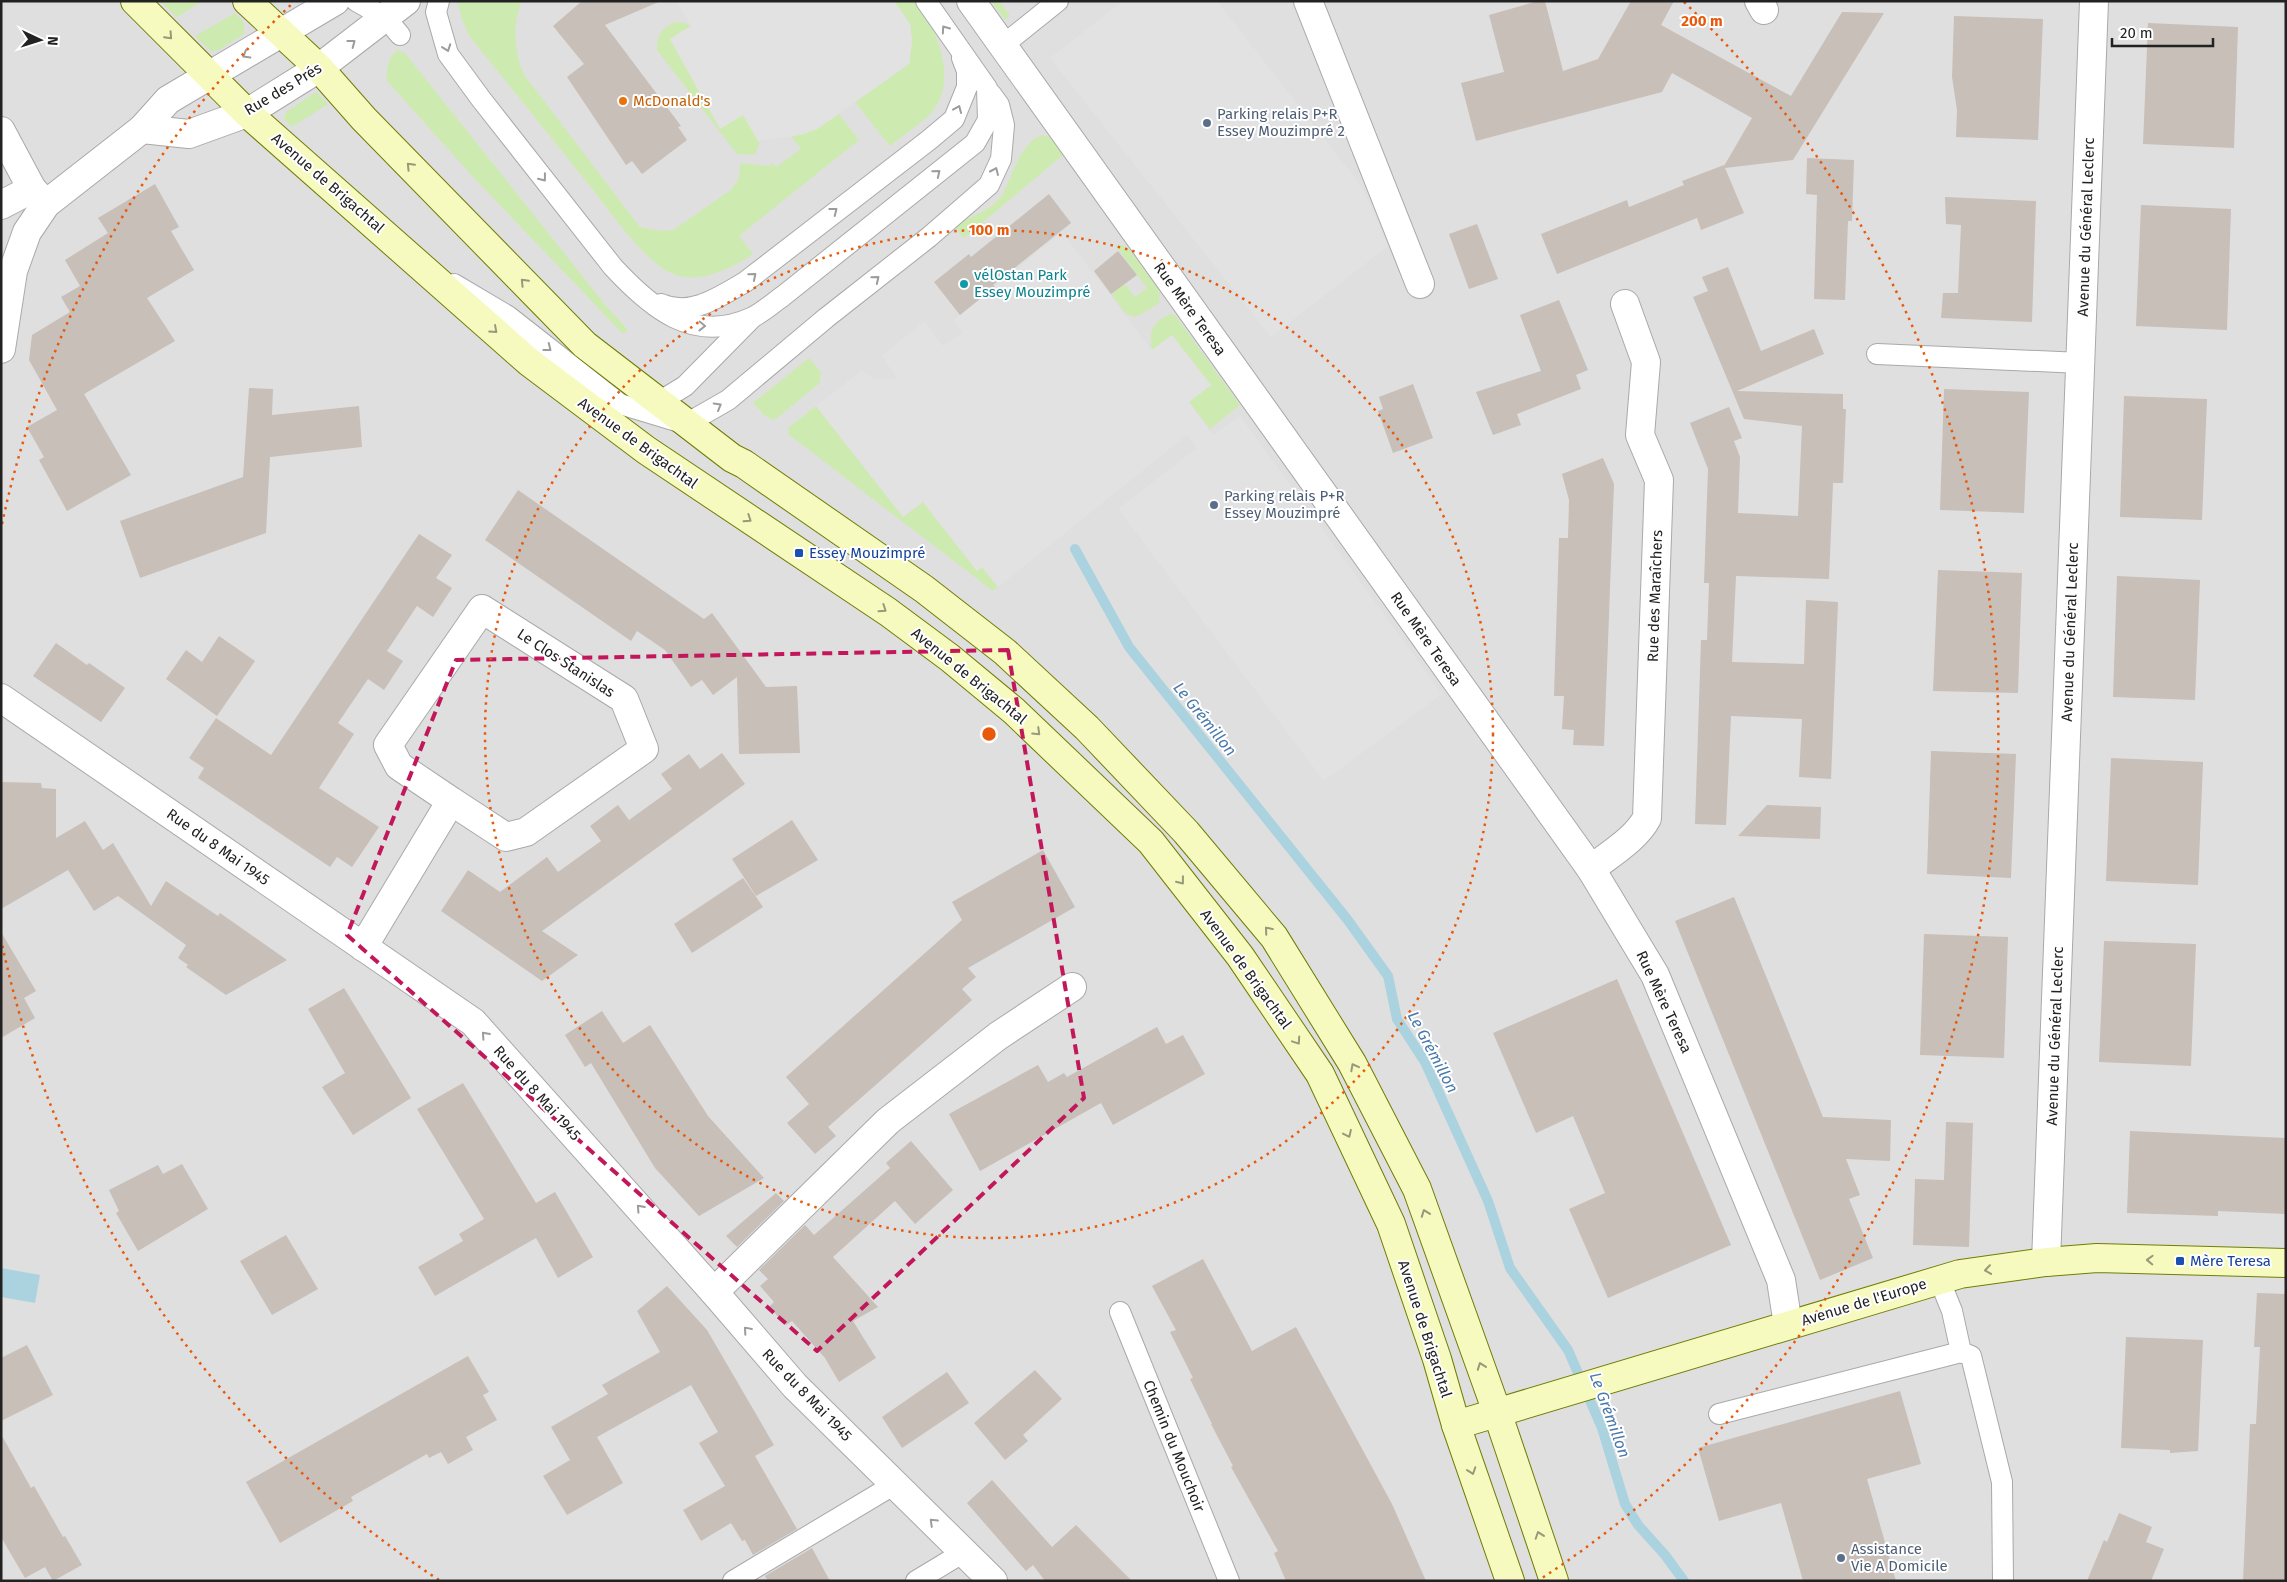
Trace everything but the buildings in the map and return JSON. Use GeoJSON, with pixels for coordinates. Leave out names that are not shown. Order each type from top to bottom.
{"type":"FeatureCollection","features":[{"type":"Feature","properties":{"kind":"main road","name":"Avenue de Brigachtal"},"geometry":{"type":"LineString","coordinates":[[135,1],[247,113],[529,362],[646,450],[888,612],[950,658],[1014,711],[1151,842],[1240,956],[1320,1074],[1390,1224],[1437,1359],[1456,1425],[1510,1581]]}},
{"type":"Feature","properties":{"kind":"main road"},"geometry":{"type":"LineString","coordinates":[[247,1],[319,68],[364,118],[585,345],[651,407],[686,424],[924,589],[1005,652],[1087,728],[1186,832],[1274,937],[1352,1063],[1417,1189],[1497,1412],[1554,1581]]}},
{"type":"Feature","properties":{"kind":"main road","name":"Avenue de l'Europe"},"geometry":{"type":"LineString","coordinates":[[1456,1425],[1960,1274],[2046,1262],[2097,1258],[2286,1263]]}},
{"type":"Feature","properties":{"kind":"street"},"geometry":{"type":"LineString","coordinates":[[1,205],[39,196],[142,129],[168,100],[335,1]]}},
{"type":"Feature","properties":{"kind":"street","name":"Rue Mère Teresa"},"geometry":{"type":"LineString","coordinates":[[971,1],[1591,870],[1655,975],[1781,1280],[1788,1326]]}},
{"type":"Feature","properties":{"kind":"street"},"geometry":{"type":"LineString","coordinates":[[1308,1],[1420,284]]}},
{"type":"Feature","properties":{"kind":"street","name":"Avenue du Général Leclerc"},"geometry":{"type":"LineString","coordinates":[[2046,1262],[2094,1]]}},
{"type":"Feature","properties":{"kind":"street","name":"Rue des Prés"},"geometry":{"type":"LineString","coordinates":[[142,129],[189,134],[247,113],[397,18]]}},
{"type":"Feature","properties":{"kind":"street"},"geometry":{"type":"LineString","coordinates":[[1,132],[39,196],[13,271],[1,349]]}},
{"type":"Feature","properties":{"kind":"street","name":"Rue des Maraîchers"},"geometry":{"type":"LineString","coordinates":[[1591,870],[1634,835],[1643,826],[1647,818],[1659,480],[1640,435],[1646,362],[1625,304]]}},
{"type":"Feature","properties":{"kind":"street","name":"Le Clos Stanislas"},"geometry":{"type":"LineString","coordinates":[[482,609],[624,700],[644,749],[526,832],[506,837],[451,801],[399,766],[388,745],[482,609]]}},
{"type":"Feature","properties":{"kind":"street","name":"Rue du 8 Mai 1945"},"geometry":{"type":"LineString","coordinates":[[1,698],[473,1022],[714,1292],[795,1386],[993,1581]]}},
{"type":"Feature","properties":{"kind":"street"},"geometry":{"type":"LineString","coordinates":[[363,947],[451,801]]}},
{"type":"Feature","properties":{"kind":"street"},"geometry":{"type":"LineString","coordinates":[[714,1292],[888,1121],[998,1036],[1072,986]]}},
{"type":"Feature","properties":{"kind":"lane"},"geometry":{"type":"LineString","coordinates":[[356,1],[397,18]]}},
{"type":"Feature","properties":{"kind":"lane"},"geometry":{"type":"LineString","coordinates":[[439,1],[436,12],[448,54],[613,267],[631,286],[673,319],[692,326],[723,326],[752,318]]}},
{"type":"Feature","properties":{"kind":"lane"},"geometry":{"type":"LineString","coordinates":[[686,424],[728,400],[826,318],[929,237],[989,185],[1000,159],[1004,124],[999,105],[926,1]]}},
{"type":"Feature","properties":{"kind":"lane"},"geometry":{"type":"LineString","coordinates":[[1002,46],[1058,1]]}},
{"type":"Feature","properties":{"kind":"lane"},"geometry":{"type":"LineString","coordinates":[[631,286],[673,309],[689,309],[716,298],[745,282],[954,119],[967,87],[967,71],[958,47]]}},
{"type":"Feature","properties":{"kind":"lane"},"geometry":{"type":"LineString","coordinates":[[420,264],[508,316],[620,404],[651,407],[685,386],[752,318],[798,284],[975,143],[988,120],[987,88]]}},
{"type":"Feature","properties":{"kind":"lane"},"geometry":{"type":"LineString","coordinates":[[1877,354],[2080,363]]}},
{"type":"Feature","properties":{"kind":"lane"},"geometry":{"type":"LineString","coordinates":[[1940,1279],[1952,1311],[1961,1352]]}},
{"type":"Feature","properties":{"kind":"lane","name":"Chemin du Mouchoir"},"geometry":{"type":"LineString","coordinates":[[1120,1312],[1229,1581]]}},
{"type":"Feature","properties":{"kind":"lane"},"geometry":{"type":"LineString","coordinates":[[1719,1414],[1961,1352],[1971,1356],[2002,1482],[2003,1581]]}},
{"type":"Feature","properties":{"kind":"lane"},"geometry":{"type":"LineString","coordinates":[[734,1581],[895,1484]]}},
{"type":"Feature","properties":{"kind":"lane"},"geometry":{"type":"LineString","coordinates":[[916,1581],[964,1552]]}},
{"type":"Feature","properties":{"kind":"highlighted area"},"geometry":{"type":"Polygon","coordinates":[[[1008,650],[1084,1098],[817,1351],[347,935],[456,660],[1008,650]]]}},
{"type":"Feature","properties":{"kind":"shaded area"},"geometry":{"type":"Polygon","coordinates":[[[1,1],[2286,1],[2286,1581],[1,1581],[1,1]]]}},
{"type":"Feature","properties":{"kind":"shaded area"},"geometry":{"type":"Polygon","coordinates":[[[676,1],[894,1],[910,24],[912,41],[909,64],[817,129],[801,135],[758,141],[743,115],[720,129],[670,39],[691,26],[676,1]]]}},
{"type":"Feature","properties":{"kind":"shaded area","name":"Parking relais P+R Essey Mouzimpré 2"},"geometry":{"type":"Polygon","coordinates":[[[1123,1],[1217,1],[1362,187],[1388,246],[1271,337],[1050,58],[1123,1]]]}},
{"type":"Feature","properties":{"kind":"shaded area","name":"Parking relais P+R Essey Mouzimpré"},"geometry":{"type":"Polygon","coordinates":[[[1062,232],[1152,350],[1172,335],[1211,385],[1189,402],[1213,435],[1240,416],[1442,694],[1324,781],[1118,509],[1197,448],[1187,435],[998,587],[982,567],[977,571],[923,502],[903,517],[816,406],[861,371],[876,379],[897,378],[882,356],[924,321],[943,346],[962,333],[954,320],[1062,232]]]}},
{"type":"Feature","properties":{"kind":"green space"},"geometry":{"type":"Polygon","coordinates":[[[160,1],[203,1],[177,17],[160,1]]]}},
{"type":"Feature","properties":{"kind":"green space"},"geometry":{"type":"Polygon","coordinates":[[[460,1],[522,1],[517,19],[516,39],[518,59],[525,76],[640,227],[661,231],[673,230],[732,189],[739,178],[740,163],[769,166],[773,163],[776,167],[801,149],[791,136],[817,129],[839,114],[859,140],[739,236],[753,254],[735,265],[714,274],[692,277],[671,273],[660,267],[627,234],[470,37],[462,20],[458,3],[460,1]]]}},
{"type":"Feature","properties":{"kind":"green space"},"geometry":{"type":"Polygon","coordinates":[[[894,1],[916,1],[924,13],[942,55],[944,85],[940,99],[932,112],[890,146],[855,102],[909,64],[912,41],[910,24],[894,1]]]}},
{"type":"Feature","properties":{"kind":"green space"},"geometry":{"type":"Polygon","coordinates":[[[991,1],[999,1],[1010,16],[1005,20],[991,1]]]}},
{"type":"Feature","properties":{"kind":"green space"},"geometry":{"type":"Polygon","coordinates":[[[235,13],[244,23],[244,34],[217,51],[211,51],[195,36],[235,13]]]}},
{"type":"Feature","properties":{"kind":"green space"},"geometry":{"type":"Polygon","coordinates":[[[672,23],[686,23],[691,26],[670,39],[720,128],[743,115],[760,142],[755,155],[737,154],[657,50],[661,32],[672,23]]]}},
{"type":"Feature","properties":{"kind":"green space"},"geometry":{"type":"Polygon","coordinates":[[[397,50],[405,53],[607,307],[627,329],[627,332],[622,333],[473,177],[387,81],[388,64],[397,50]]]}},
{"type":"Feature","properties":{"kind":"green space"},"geometry":{"type":"Polygon","coordinates":[[[316,92],[328,104],[292,127],[284,119],[286,112],[316,92]]]}},
{"type":"Feature","properties":{"kind":"green space"},"geometry":{"type":"Polygon","coordinates":[[[1042,135],[1051,138],[1063,155],[964,238],[954,226],[987,209],[998,200],[1022,153],[1034,139],[1042,135]]]}},
{"type":"Feature","properties":{"kind":"green space"},"geometry":{"type":"Polygon","coordinates":[[[1115,245],[1123,245],[1128,248],[1158,288],[1160,294],[1159,303],[1135,317],[1126,314],[1111,294],[1125,284],[1135,297],[1147,288],[1115,245]]]}},
{"type":"Feature","properties":{"kind":"green space"},"geometry":{"type":"Polygon","coordinates":[[[1170,314],[1175,315],[1240,405],[1210,429],[1189,402],[1211,385],[1152,350],[1151,333],[1153,328],[1159,320],[1170,314]]]}},
{"type":"Feature","properties":{"kind":"green space"},"geometry":{"type":"Polygon","coordinates":[[[809,358],[821,372],[820,383],[777,418],[773,420],[764,415],[753,403],[809,358]]]}},
{"type":"Feature","properties":{"kind":"green space"},"geometry":{"type":"Polygon","coordinates":[[[816,406],[903,517],[923,502],[977,571],[982,567],[998,587],[993,591],[788,434],[788,428],[816,406]]]}},
{"type":"Feature","properties":{"kind":"water"},"geometry":{"type":"Polygon","coordinates":[[[1,1268],[40,1275],[35,1303],[1,1297],[1,1268]]]}},
{"type":"Feature","properties":{"kind":"waterway","name":"Le Grémillon"},"geometry":{"type":"LineString","coordinates":[[1075,549],[1129,647],[1347,919],[1388,976],[1397,1019],[1425,1062],[1488,1201],[1510,1268],[1568,1350],[1602,1428],[1625,1504],[1638,1525],[1665,1555],[1684,1581]]}},
{"type":"Feature","properties":{"kind":"place","name":"McDonald's"},"geometry":{"type":"Point","coordinates":[623,101]}},
{"type":"Feature","properties":{"kind":"place","name":"Parking relais P+R Essey Mouzimpré 2"},"geometry":{"type":"Point","coordinates":[1207,123]}},
{"type":"Feature","properties":{"kind":"place","name":"vélOstan Park Essey Mouzimpré"},"geometry":{"type":"Point","coordinates":[964,284]}},
{"type":"Feature","properties":{"kind":"place","name":"Parking relais P+R Essey Mouzimpré"},"geometry":{"type":"Point","coordinates":[1214,505]}},
{"type":"Feature","properties":{"kind":"place","name":"Essey Mouzimpré"},"geometry":{"type":"Point","coordinates":[799,553]}},
{"type":"Feature","properties":{"kind":"place","name":"Mère Teresa"},"geometry":{"type":"Point","coordinates":[2180,1261]}},
{"type":"Feature","properties":{"kind":"place","name":"Assistance Vie A Domicile"},"geometry":{"type":"Point","coordinates":[1841,1558]}}]}
